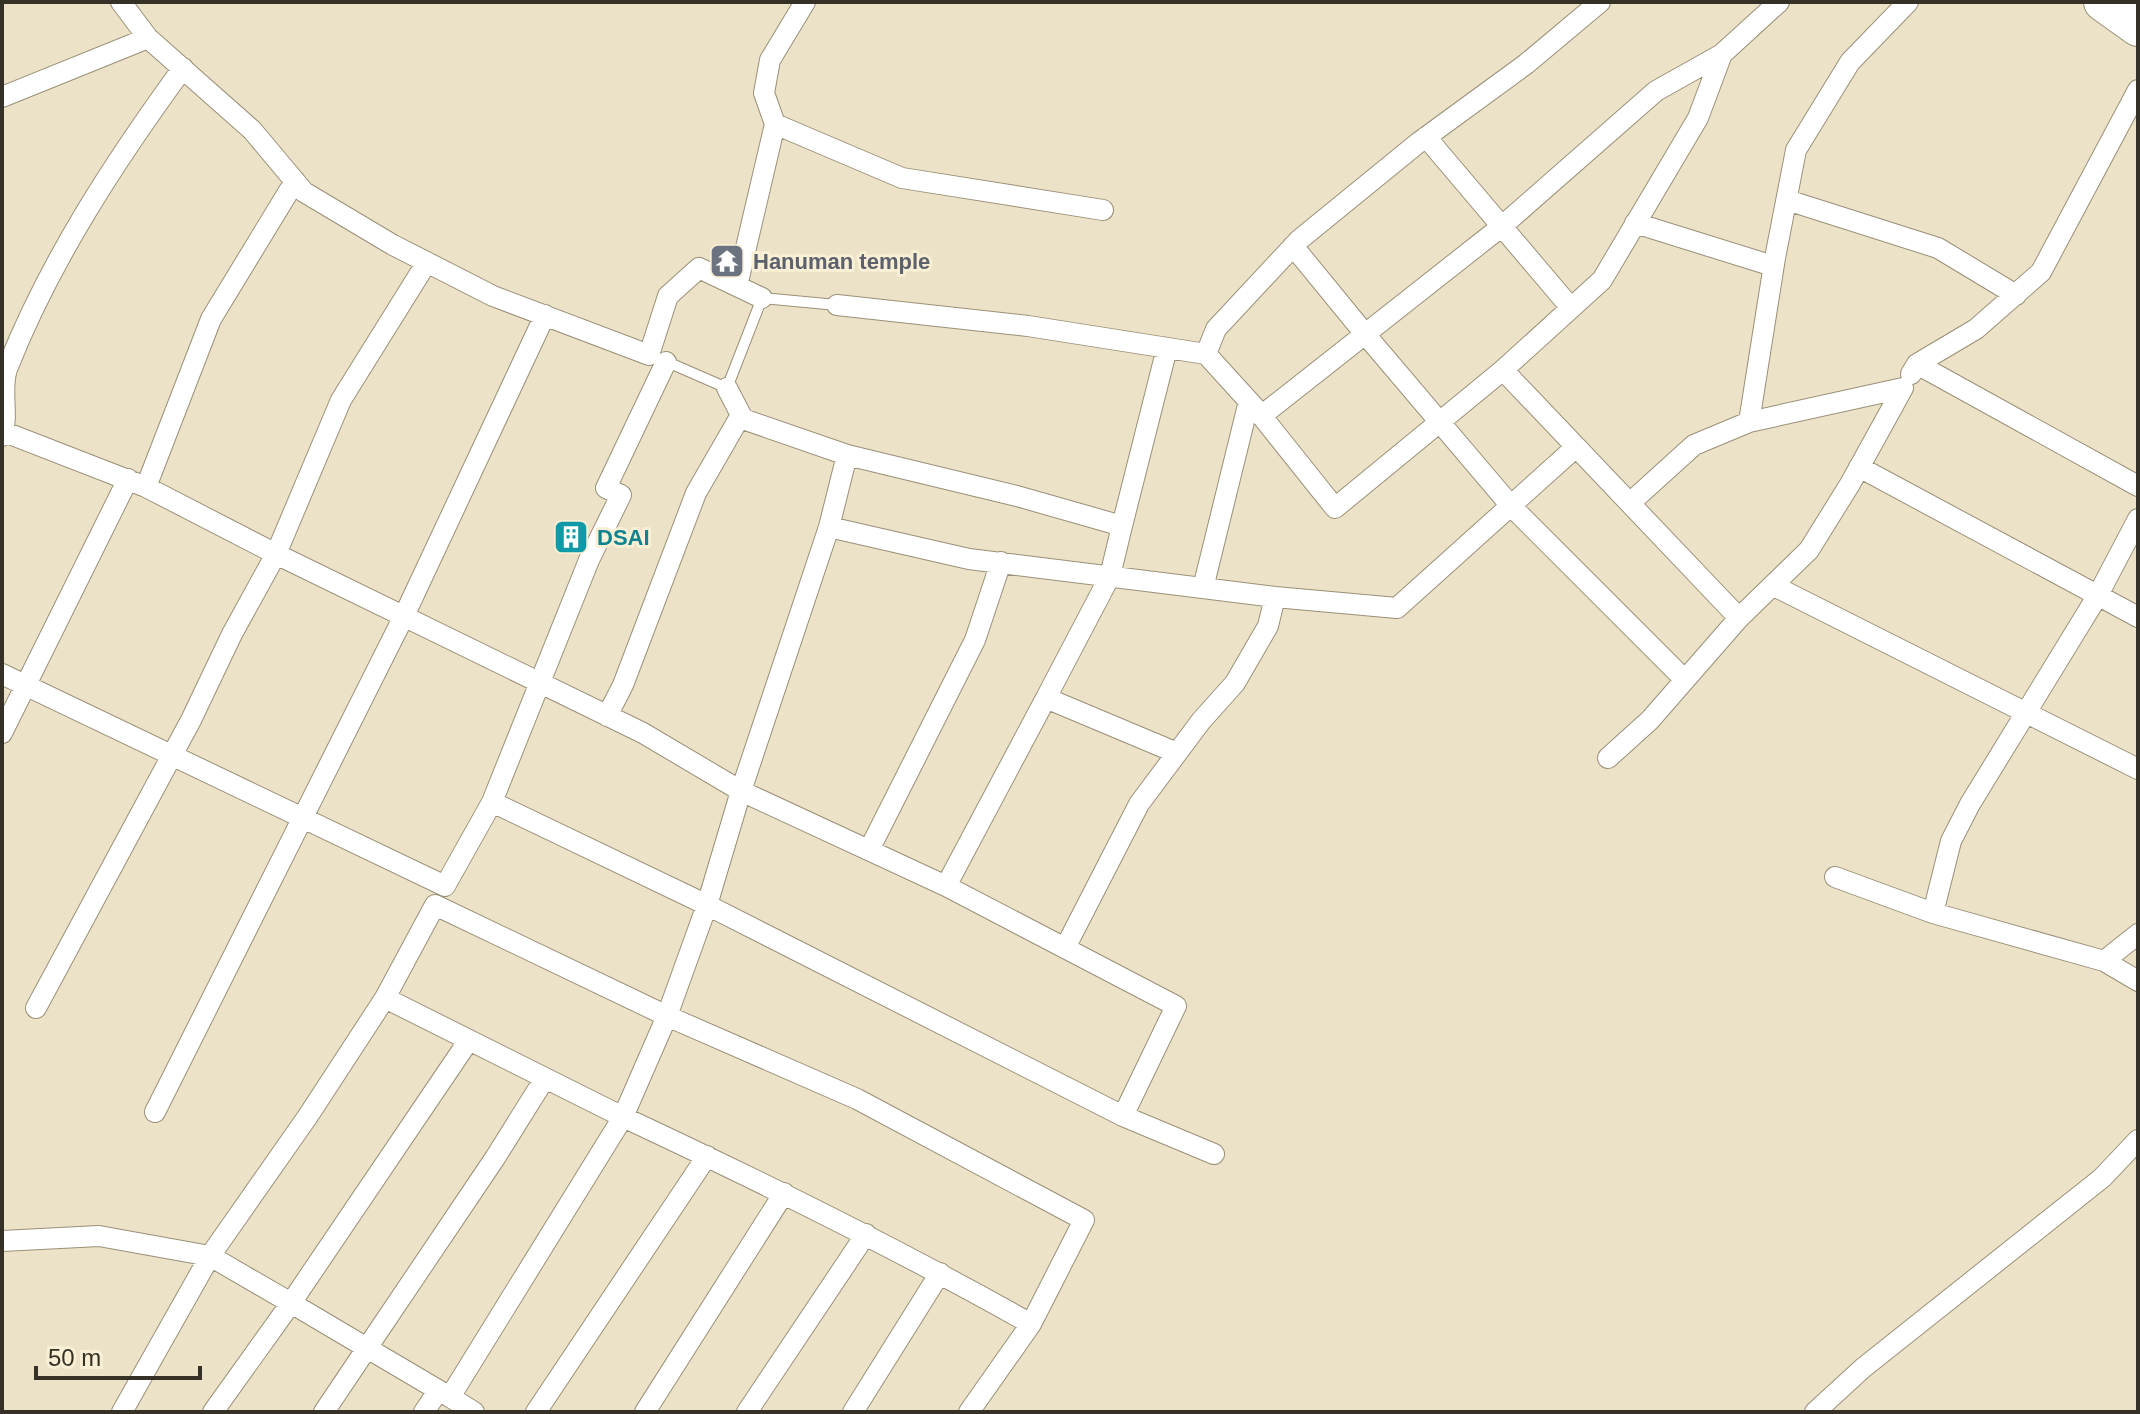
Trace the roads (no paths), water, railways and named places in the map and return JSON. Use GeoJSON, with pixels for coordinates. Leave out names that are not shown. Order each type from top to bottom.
{"type":"FeatureCollection","features":[{"type":"Feature","properties":{"kind":"highway"},"geometry":{"type":"LineString","coordinates":[[2103,2],[2138,27]]}},
{"type":"Feature","properties":{"kind":"street"},"geometry":{"type":"LineString","coordinates":[[121,2],[148,38],[252,130],[304,192],[493,296],[657,358]]}},
{"type":"Feature","properties":{"kind":"street"},"geometry":{"type":"LineString","coordinates":[[737,286],[775,124],[764,93],[770,60],[805,2]]}},
{"type":"Feature","properties":{"kind":"street"},"geometry":{"type":"LineString","coordinates":[[1206,354],[1216,329],[1293,246],[1426,137],[1526,64],[1600,2]]}},
{"type":"Feature","properties":{"kind":"street"},"geometry":{"type":"LineString","coordinates":[[1203,588],[1255,409],[1365,334],[1501,227],[1656,91],[1722,54],[1779,2]]}},
{"type":"Feature","properties":{"kind":"street"},"geometry":{"type":"LineString","coordinates":[[1749,422],[1773,266],[1796,150],[1850,62],[1908,2]]}},
{"type":"Feature","properties":{"kind":"street"},"geometry":{"type":"LineString","coordinates":[[2,97],[148,38]]}},
{"type":"Feature","properties":{"kind":"street"},"geometry":{"type":"LineString","coordinates":[[837,305],[1028,326],[1206,354],[1335,508],[1503,370],[1602,280],[1698,118],[1722,54]]}},
{"type":"Feature","properties":{"kind":"street"},"geometry":{"type":"LineString","coordinates":[[183,68],[87,210],[41,295],[6,373],[3,433],[137,483],[643,733],[741,791],[946,886],[1176,1006],[1123,1116]]}},
{"type":"Feature","properties":{"kind":"street"},"geometry":{"type":"LineString","coordinates":[[1608,758],[1650,720],[1739,618],[1809,550],[1917,364],[1976,329],[2041,272],[2138,90]]}},
{"type":"Feature","properties":{"kind":"street"},"geometry":{"type":"LineString","coordinates":[[775,124],[902,178],[1103,210]]}},
{"type":"Feature","properties":{"kind":"street"},"geometry":{"type":"LineString","coordinates":[[1426,137],[1571,308]]}},
{"type":"Feature","properties":{"kind":"street"},"geometry":{"type":"LineString","coordinates":[[2,733],[25,684],[137,483],[211,319],[295,181]]}},
{"type":"Feature","properties":{"kind":"street"},"geometry":{"type":"LineString","coordinates":[[1787,200],[1938,248],[2016,295]]}},
{"type":"Feature","properties":{"kind":"street"},"geometry":{"type":"LineString","coordinates":[[1635,223],[1773,266]]}},
{"type":"Feature","properties":{"kind":"street"},"geometry":{"type":"LineString","coordinates":[[1293,246],[1511,506],[1685,680]]}},
{"type":"Feature","properties":{"kind":"street"},"geometry":{"type":"LineString","coordinates":[[36,1008],[276,554],[341,400],[427,262]]}},
{"type":"Feature","properties":{"kind":"street"},"geometry":{"type":"LineString","coordinates":[[122,1412],[210,1256],[308,1116],[385,998],[492,802],[589,560],[621,495],[606,488],[657,358],[668,296],[699,268],[762,298]]}},
{"type":"Feature","properties":{"kind":"street"},"geometry":{"type":"LineString","coordinates":[[155,1112],[404,616],[545,315]]}},
{"type":"Feature","properties":{"kind":"street"},"geometry":{"type":"LineString","coordinates":[[946,886],[1110,576],[1167,348]]}},
{"type":"Feature","properties":{"kind":"street"},"geometry":{"type":"LineString","coordinates":[[1917,364],[2138,486]]}},
{"type":"Feature","properties":{"kind":"street"},"geometry":{"type":"LineString","coordinates":[[1503,370],[1739,618]]}},
{"type":"Feature","properties":{"kind":"street"},"geometry":{"type":"LineString","coordinates":[[727,388],[743,419],[847,455],[1017,496],[1122,526]]}},
{"type":"Feature","properties":{"kind":"street"},"geometry":{"type":"LineString","coordinates":[[1630,503],[1694,445],[1749,422],[1903,388]]}},
{"type":"Feature","properties":{"kind":"street"},"geometry":{"type":"LineString","coordinates":[[607,716],[623,685],[696,493],[741,415]]}},
{"type":"Feature","properties":{"kind":"street"},"geometry":{"type":"LineString","coordinates":[[829,527],[969,559],[1275,597],[1397,608],[1576,447]]}},
{"type":"Feature","properties":{"kind":"street"},"geometry":{"type":"LineString","coordinates":[[424,1412],[444,1394],[623,1117],[667,1016],[707,905],[741,791],[829,527],[847,455]]}},
{"type":"Feature","properties":{"kind":"street"},"geometry":{"type":"LineString","coordinates":[[1859,467],[2138,617]]}},
{"type":"Feature","properties":{"kind":"street"},"geometry":{"type":"LineString","coordinates":[[1933,913],[1951,841],[1970,804],[2098,595],[2138,519]]}},
{"type":"Feature","properties":{"kind":"street"},"geometry":{"type":"LineString","coordinates":[[869,850],[975,640],[1001,562]]}},
{"type":"Feature","properties":{"kind":"street"},"geometry":{"type":"LineString","coordinates":[[1774,586],[2138,769]]}},
{"type":"Feature","properties":{"kind":"street"},"geometry":{"type":"LineString","coordinates":[[1065,948],[1139,804],[1201,721],[1235,683],[1268,626],[1275,597]]}},
{"type":"Feature","properties":{"kind":"street"},"geometry":{"type":"LineString","coordinates":[[2,674],[445,886]]}},
{"type":"Feature","properties":{"kind":"street"},"geometry":{"type":"LineString","coordinates":[[1046,698],[1177,753]]}},
{"type":"Feature","properties":{"kind":"street"},"geometry":{"type":"LineString","coordinates":[[492,802],[707,905],[1123,1116],[1214,1154]]}},
{"type":"Feature","properties":{"kind":"street"},"geometry":{"type":"LineString","coordinates":[[1835,877],[1933,913],[2104,961],[2138,981]]}},
{"type":"Feature","properties":{"kind":"street"},"geometry":{"type":"LineString","coordinates":[[435,905],[667,1016],[857,1099],[1084,1220],[1031,1324],[969,1412]]}},
{"type":"Feature","properties":{"kind":"street"},"geometry":{"type":"LineString","coordinates":[[2104,961],[2138,934]]}},
{"type":"Feature","properties":{"kind":"street"},"geometry":{"type":"LineString","coordinates":[[385,998],[866,1234],[1031,1324]]}},
{"type":"Feature","properties":{"kind":"street"},"geometry":{"type":"LineString","coordinates":[[213,1412],[291,1303],[469,1040]]}},
{"type":"Feature","properties":{"kind":"street"},"geometry":{"type":"LineString","coordinates":[[324,1412],[495,1158],[545,1078]]}},
{"type":"Feature","properties":{"kind":"street"},"geometry":{"type":"LineString","coordinates":[[1815,1412],[1863,1368],[2102,1178],[2138,1140]]}},
{"type":"Feature","properties":{"kind":"street"},"geometry":{"type":"LineString","coordinates":[[536,1412],[707,1156]]}},
{"type":"Feature","properties":{"kind":"street"},"geometry":{"type":"LineString","coordinates":[[645,1412],[784,1193]]}},
{"type":"Feature","properties":{"kind":"street"},"geometry":{"type":"LineString","coordinates":[[747,1412],[866,1234]]}},
{"type":"Feature","properties":{"kind":"street"},"geometry":{"type":"LineString","coordinates":[[2,1241],[99,1236],[210,1256],[474,1412]]}},
{"type":"Feature","properties":{"kind":"street"},"geometry":{"type":"LineString","coordinates":[[853,1412],[940,1273]]}},
{"type":"Feature","properties":{"kind":"lane"},"geometry":{"type":"LineString","coordinates":[[657,358],[727,388],[762,298],[837,305]]}},
{"type":"Feature","properties":{"kind":"place","name":"Hanuman temple"},"geometry":{"type":"Point","coordinates":[727,261]}},
{"type":"Feature","properties":{"kind":"place","name":"DSAI"},"geometry":{"type":"Point","coordinates":[571,537]}}]}
